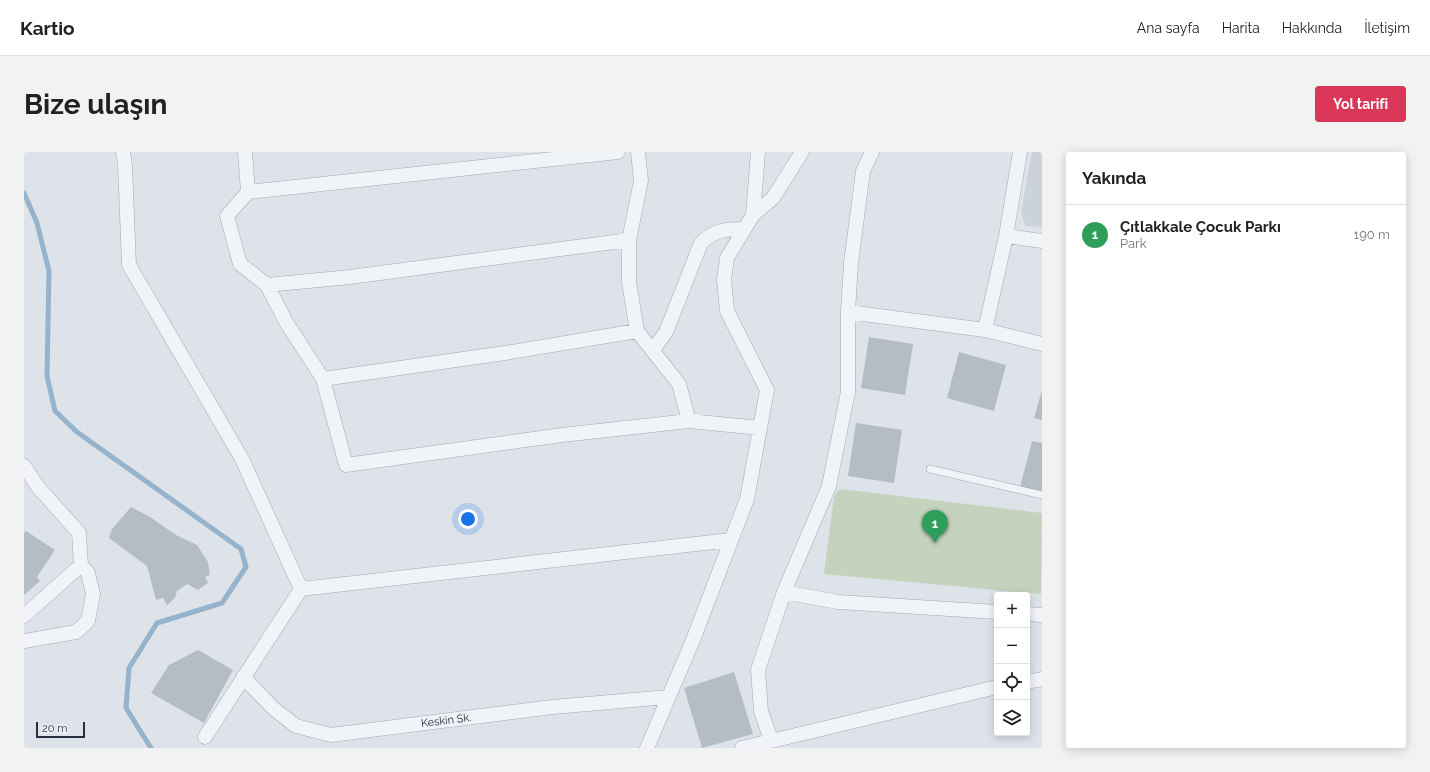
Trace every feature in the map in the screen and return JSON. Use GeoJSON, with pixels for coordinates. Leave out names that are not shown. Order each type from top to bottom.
{"type":"FeatureCollection","features":[{"type":"Feature","properties":{"kind":"street"},"geometry":{"type":"LineString","coordinates":[[123,152],[125,166],[129,265],[242,459],[301,589]]}},
{"type":"Feature","properties":{"kind":"street"},"geometry":{"type":"LineString","coordinates":[[245,152],[248,192]]}},
{"type":"Feature","properties":{"kind":"street"},"geometry":{"type":"LineString","coordinates":[[618,152],[248,192],[227,216],[240,264],[267,285],[286,322],[323,379],[346,465],[562,435],[688,421],[760,428]]}},
{"type":"Feature","properties":{"kind":"street"},"geometry":{"type":"LineString","coordinates":[[638,152],[641,181],[629,240],[629,282],[637,331],[678,384],[688,421]]}},
{"type":"Feature","properties":{"kind":"street"},"geometry":{"type":"LineString","coordinates":[[753,215],[758,152]]}},
{"type":"Feature","properties":{"kind":"street"},"geometry":{"type":"LineString","coordinates":[[647,748],[693,640],[747,499],[767,390],[727,311],[724,280],[727,258],[753,215],[773,198],[802,152]]}},
{"type":"Feature","properties":{"kind":"street"},"geometry":{"type":"LineString","coordinates":[[771,740],[761,711],[758,670],[784,592],[829,486],[848,392],[848,312],[851,263],[863,171],[872,152]]}},
{"type":"Feature","properties":{"kind":"street"},"geometry":{"type":"LineString","coordinates":[[985,330],[1006,236],[1020,152]]}},
{"type":"Feature","properties":{"kind":"street"},"geometry":{"type":"LineString","coordinates":[[653,350],[666,332],[701,243],[710,235],[727,229],[744,229]]}},
{"type":"Feature","properties":{"kind":"street"},"geometry":{"type":"LineString","coordinates":[[1006,236],[1042,241]]}},
{"type":"Feature","properties":{"kind":"street"},"geometry":{"type":"LineString","coordinates":[[267,285],[350,277],[629,240]]}},
{"type":"Feature","properties":{"kind":"street"},"geometry":{"type":"LineString","coordinates":[[848,312],[985,330],[1042,344]]}},
{"type":"Feature","properties":{"kind":"street"},"geometry":{"type":"LineString","coordinates":[[323,379],[505,353],[637,331]]}},
{"type":"Feature","properties":{"kind":"street"},"geometry":{"type":"LineString","coordinates":[[24,466],[38,487],[79,533],[81,565],[88,573],[93,594],[88,622],[76,632],[24,641]]}},
{"type":"Feature","properties":{"kind":"street"},"geometry":{"type":"LineString","coordinates":[[301,589],[731,540]]}},
{"type":"Feature","properties":{"kind":"street"},"geometry":{"type":"LineString","coordinates":[[24,616],[81,565]]}},
{"type":"Feature","properties":{"kind":"street"},"geometry":{"type":"LineString","coordinates":[[205,737],[301,589]]}},
{"type":"Feature","properties":{"kind":"street"},"geometry":{"type":"LineString","coordinates":[[784,592],[838,602],[994,612]]}},
{"type":"Feature","properties":{"kind":"street"},"geometry":{"type":"LineString","coordinates":[[1030,614],[1042,615]]}},
{"type":"Feature","properties":{"kind":"street","name":"Keskin Sk."},"geometry":{"type":"LineString","coordinates":[[243,677],[274,709],[296,726],[331,735],[553,707],[668,698]]}},
{"type":"Feature","properties":{"kind":"street"},"geometry":{"type":"LineString","coordinates":[[1030,681],[1042,678]]}},
{"type":"Feature","properties":{"kind":"street"},"geometry":{"type":"LineString","coordinates":[[742,748],[994,688]]}},
{"type":"Feature","properties":{"kind":"lane"},"geometry":{"type":"LineString","coordinates":[[930,469],[1042,495]]}},
{"type":"Feature","properties":{"kind":"shaded area"},"geometry":{"type":"Polygon","coordinates":[[[1032,152],[1042,152],[1042,227],[1026,226],[1021,213],[1032,152]]]}},
{"type":"Feature","properties":{"kind":"green space"},"geometry":{"type":"Polygon","coordinates":[[[840,489],[1042,513],[1041,594],[824,574],[834,496],[840,489]]]}},
{"type":"Feature","properties":{"kind":"building"},"geometry":{"type":"Polygon","coordinates":[[[869,337],[913,344],[905,395],[861,388],[869,337]]]}},
{"type":"Feature","properties":{"kind":"building"},"geometry":{"type":"Polygon","coordinates":[[[959,352],[1006,365],[994,411],[947,398],[959,352]]]}},
{"type":"Feature","properties":{"kind":"building"},"geometry":{"type":"Polygon","coordinates":[[[1042,390],[1042,420],[1034,418],[1042,390]]]}},
{"type":"Feature","properties":{"kind":"building"},"geometry":{"type":"Polygon","coordinates":[[[856,423],[902,430],[894,483],[848,476],[856,423]]]}},
{"type":"Feature","properties":{"kind":"building"},"geometry":{"type":"Polygon","coordinates":[[[1032,441],[1042,443],[1042,492],[1020,487],[1032,441]]]}},
{"type":"Feature","properties":{"kind":"building"},"geometry":{"type":"Polygon","coordinates":[[[131,507],[150,517],[176,535],[197,545],[208,562],[210,575],[205,577],[208,583],[198,590],[187,584],[177,591],[175,598],[167,605],[163,598],[156,600],[147,566],[109,538],[112,529],[131,507]]]}},
{"type":"Feature","properties":{"kind":"building"},"geometry":{"type":"Polygon","coordinates":[[[26,531],[55,550],[37,577],[40,581],[24,595],[24,533],[26,531]]]}},
{"type":"Feature","properties":{"kind":"building"},"geometry":{"type":"Polygon","coordinates":[[[198,650],[233,670],[204,723],[151,693],[169,665],[198,650]]]}},
{"type":"Feature","properties":{"kind":"building"},"geometry":{"type":"Polygon","coordinates":[[[734,672],[753,734],[702,748],[684,688],[734,672]]]}},
{"type":"Feature","properties":{"kind":"waterway"},"geometry":{"type":"LineString","coordinates":[[24,193],[37,223],[49,271],[47,376],[55,411],[77,432],[241,549],[246,567],[222,603],[157,623],[129,668],[126,708],[151,748]]}},
{"type":"Feature","properties":{"kind":"place","name":"Çıtlakkale Çocuk Parkı"},"geometry":{"type":"Point","coordinates":[935,543]}}]}
